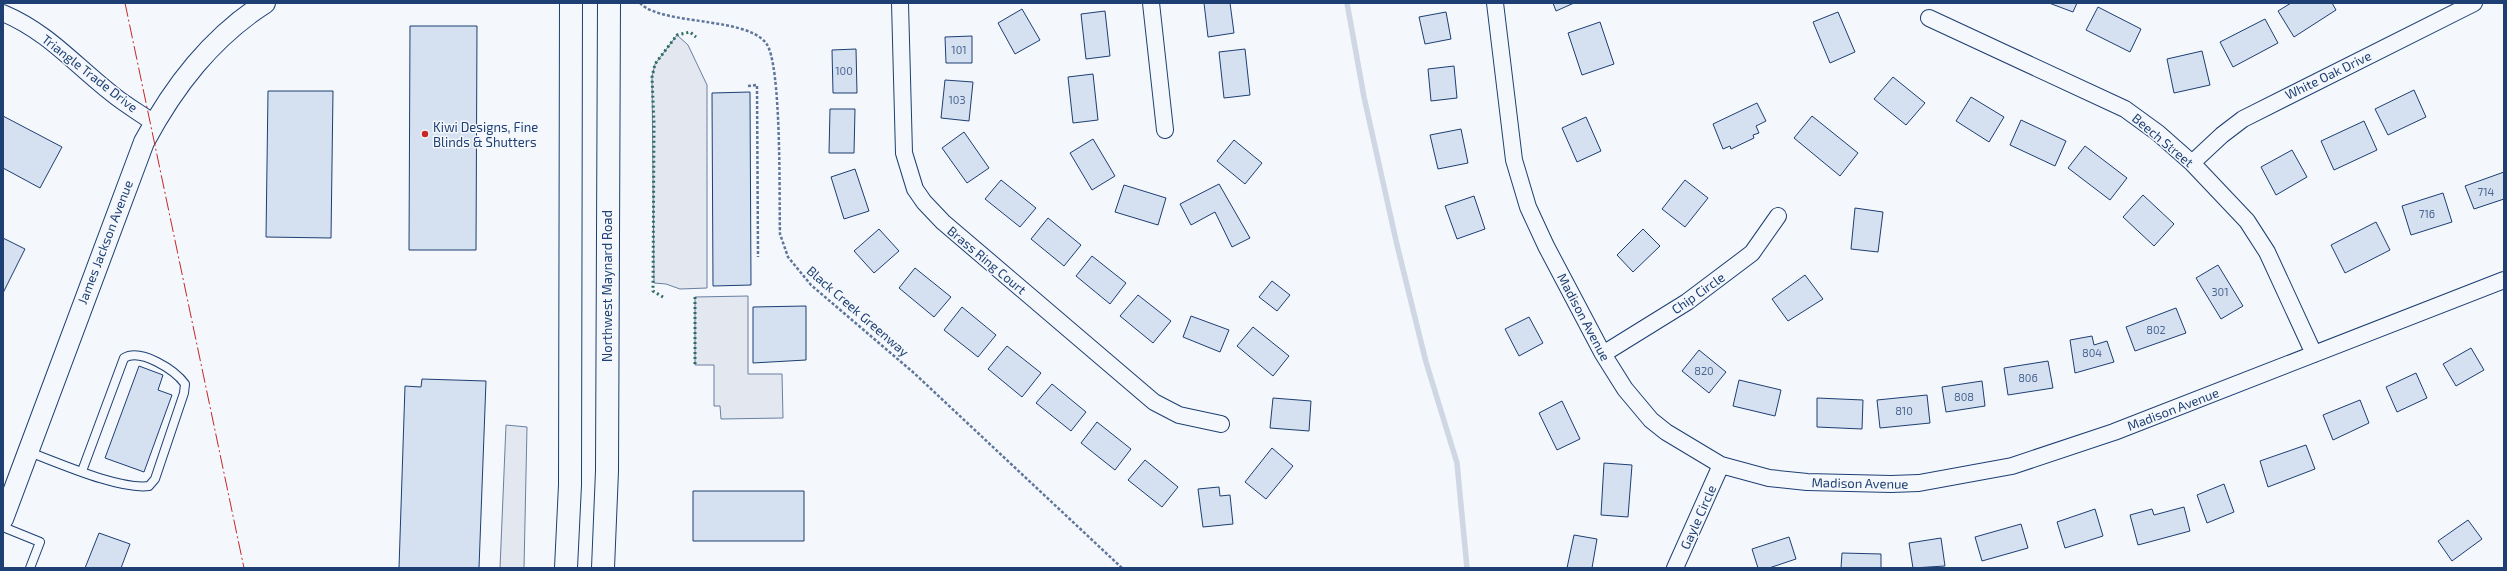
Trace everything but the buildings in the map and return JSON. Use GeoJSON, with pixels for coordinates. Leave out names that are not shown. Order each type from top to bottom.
{"type":"FeatureCollection","features":[{"type":"Feature","properties":{"kind":"main road"},"geometry":{"type":"LineString","coordinates":[[566,568],[570,478],[571,3]]}},
{"type":"Feature","properties":{"kind":"main road","name":"Northwest Maynard Road"},"geometry":{"type":"LineString","coordinates":[[602,568],[607,471],[609,3]]}},
{"type":"Feature","properties":{"kind":"street","name":"James Jackson Avenue"},"geometry":{"type":"LineString","coordinates":[[3,519],[121,200],[154,123],[166,102],[194,65],[239,21],[265,3]]}},
{"type":"Feature","properties":{"kind":"street","name":"Brass Ring Court"},"geometry":{"type":"LineString","coordinates":[[900,3],[904,153],[915,189],[924,202],[943,222],[1154,402],[1179,415],[1221,424]]}},
{"type":"Feature","properties":{"kind":"street"},"geometry":{"type":"LineString","coordinates":[[1151,3],[1165,130]]}},
{"type":"Feature","properties":{"kind":"street","name":"Madison Avenue"},"geometry":{"type":"LineString","coordinates":[[1495,3],[1514,160],[1519,183],[1546,246],[1603,354],[1625,389],[1651,420],[1684,445],[1721,465],[1769,478],[1845,484],[1919,483],[2012,466],[2114,432],[2504,280]]}},
{"type":"Feature","properties":{"kind":"street","name":"White Oak Drive"},"geometry":{"type":"LineString","coordinates":[[2192,163],[2222,135],[2243,119],[2474,3]]}},
{"type":"Feature","properties":{"kind":"street","name":"Triangle Trade Drive"},"geometry":{"type":"LineString","coordinates":[[3,13],[17,19],[60,47],[111,93],[154,123]]}},
{"type":"Feature","properties":{"kind":"street","name":"Beech Street"},"geometry":{"type":"LineString","coordinates":[[1929,18],[2125,109],[2147,124],[2192,163],[2247,221],[2267,252],[2314,354]]}},
{"type":"Feature","properties":{"kind":"street","name":"Chip Circle"},"geometry":{"type":"LineString","coordinates":[[1603,354],[1687,302],[1752,253],[1778,216]]}},
{"type":"Feature","properties":{"kind":"street","name":"Gayle Circle"},"geometry":{"type":"LineString","coordinates":[[1675,568],[1721,465]]}},
{"type":"Feature","properties":{"kind":"lane"},"geometry":{"type":"LineString","coordinates":[[28,452],[82,471],[130,486],[149,486],[155,479],[184,393],[185,384],[178,374],[137,355],[124,358],[82,471]]}},
{"type":"Feature","properties":{"kind":"lane"},"geometry":{"type":"LineString","coordinates":[[3,527],[40,542],[30,568]]}},
{"type":"Feature","properties":{"kind":"path","name":"Black Creek Greenway"},"geometry":{"type":"LineString","coordinates":[[640,3],[644,7],[669,16],[748,32],[766,43],[773,60],[780,234],[783,247],[792,264],[811,286],[914,373],[1122,568]]}},
{"type":"Feature","properties":{"kind":"path"},"geometry":{"type":"LineString","coordinates":[[748,86],[757,85],[758,257]]}},
{"type":"Feature","properties":{"kind":"shaded area"},"geometry":{"type":"Polygon","coordinates":[[[677,35],[688,45],[707,85],[707,288],[680,289],[666,284],[654,283],[652,77],[655,64],[677,35]]]}},
{"type":"Feature","properties":{"kind":"shaded area"},"geometry":{"type":"Polygon","coordinates":[[[748,296],[748,374],[782,374],[783,418],[721,419],[720,406],[714,406],[714,365],[695,365],[695,297],[748,296]]]}},
{"type":"Feature","properties":{"kind":"shaded area"},"geometry":{"type":"Polygon","coordinates":[[[506,425],[527,427],[524,568],[500,568],[506,425]]]}},
{"type":"Feature","properties":{"kind":"waterway"},"geometry":{"type":"LineString","coordinates":[[1347,3],[1364,97],[1397,245],[1426,362],[1457,463],[1467,568]]}},
{"type":"Feature","properties":{"kind":"hedge"},"geometry":{"type":"LineString","coordinates":[[663,297],[653,291],[654,124],[652,77],[655,64],[677,35],[690,32],[696,37]]}},
{"type":"Feature","properties":{"kind":"hedge"},"geometry":{"type":"LineString","coordinates":[[695,297],[695,365]]}},
{"type":"Feature","properties":{"kind":"power"},"geometry":{"type":"LineString","coordinates":[[125,3],[244,568]]}},
{"type":"Feature","properties":{"kind":"place","name":"Kiwi Designs, Fine Blinds & Shutters"},"geometry":{"type":"Point","coordinates":[425,134]}}]}
